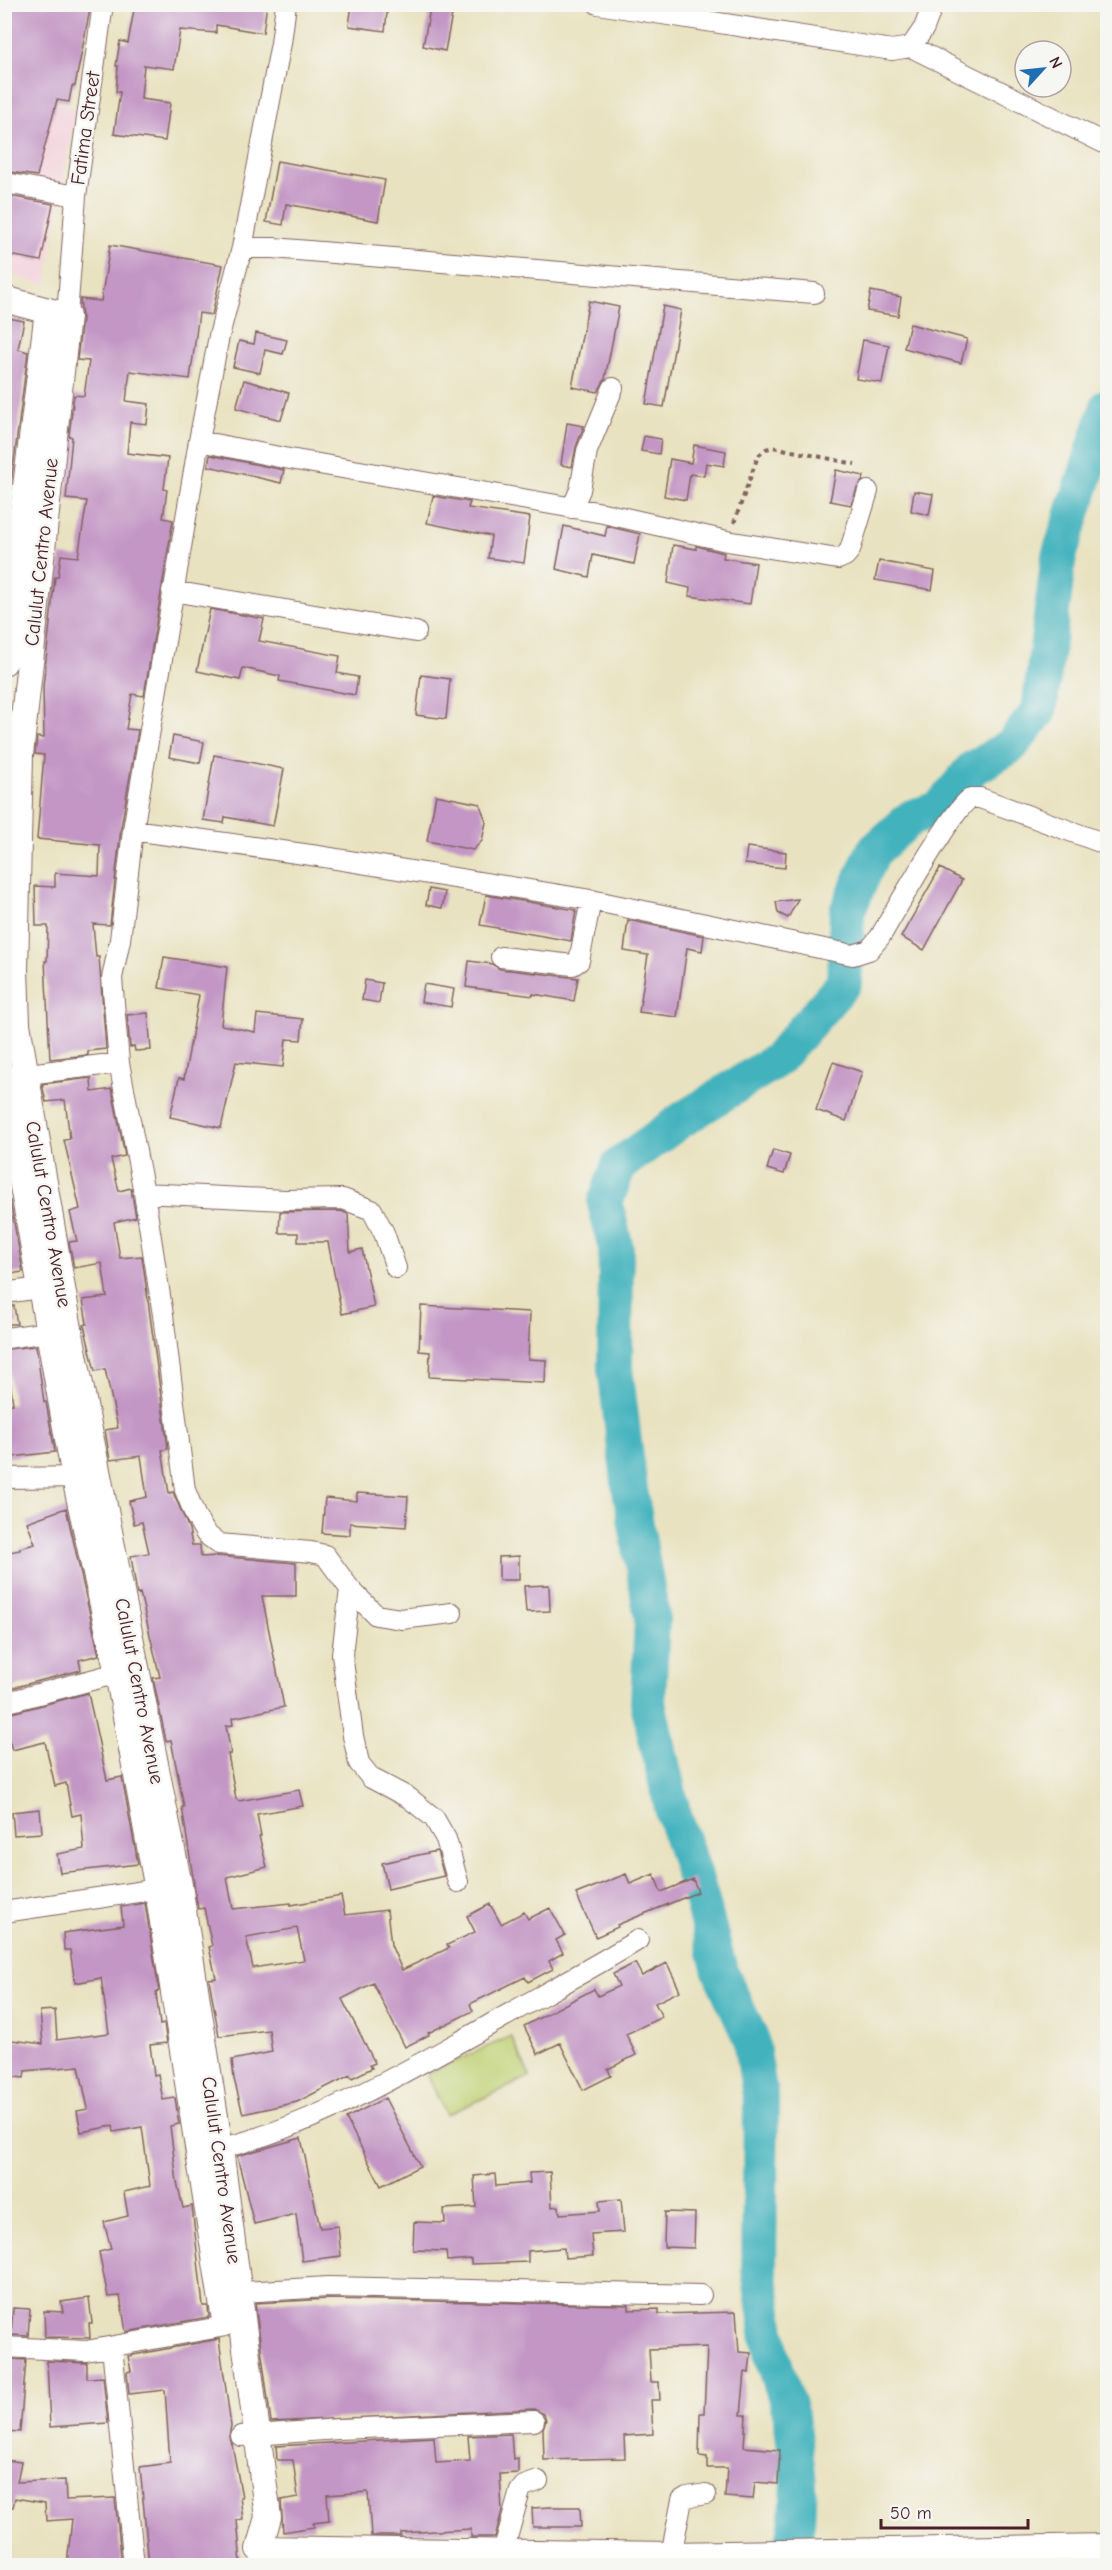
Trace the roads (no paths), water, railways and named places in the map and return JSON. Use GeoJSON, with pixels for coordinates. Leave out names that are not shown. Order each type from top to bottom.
{"type":"FeatureCollection","features":[{"type":"Feature","properties":{"kind":"main road"},"geometry":{"type":"LineString","coordinates":[[4,299],[58,314]]}},
{"type":"Feature","properties":{"kind":"main road","name":"Calulut Centro Avenue"},"geometry":{"type":"LineString","coordinates":[[4,662],[58,314]]}},
{"type":"Feature","properties":{"kind":"main road","name":"Calulut Centro Avenue"},"geometry":{"type":"LineString","coordinates":[[20,567],[12,752],[15,970],[11,1025],[12,1077],[19,1149],[52,1286],[168,1888],[230,2293],[248,2435]]}},
{"type":"Feature","properties":{"kind":"main road","name":"Calulut Centro Avenue"},"geometry":{"type":"LineString","coordinates":[[87,1477],[118,1673],[168,1888]]}},
{"type":"Feature","properties":{"kind":"main road","name":"Calulut Centro Avenue"},"geometry":{"type":"LineString","coordinates":[[230,2293],[226,2326],[248,2435],[268,2517],[260,2557]]}},
{"type":"Feature","properties":{"kind":"main road"},"geometry":{"type":"LineString","coordinates":[[260,2557],[503,2552],[671,2555],[1107,2547]]}},
{"type":"Feature","properties":{"kind":"street","name":"Fatima Street"},"geometry":{"type":"LineString","coordinates":[[58,314],[70,253],[103,4]]}},
{"type":"Feature","properties":{"kind":"street"},"geometry":{"type":"LineString","coordinates":[[286,4],[281,43],[242,248],[219,336],[199,441],[133,830],[120,940],[112,978],[119,1063],[144,1192],[163,1315],[181,1476],[195,1515],[206,1534],[219,1544],[311,1552],[325,1556],[350,1589],[376,1615],[402,1619],[452,1613]]}},
{"type":"Feature","properties":{"kind":"street"},"geometry":{"type":"LineString","coordinates":[[598,4],[892,50],[911,47],[1107,145]]}},
{"type":"Feature","properties":{"kind":"street"},"geometry":{"type":"LineString","coordinates":[[911,47],[924,28],[933,4]]}},
{"type":"Feature","properties":{"kind":"street"},"geometry":{"type":"LineString","coordinates":[[6,183],[76,196]]}},
{"type":"Feature","properties":{"kind":"street"},"geometry":{"type":"LineString","coordinates":[[242,248],[273,248],[814,293]]}},
{"type":"Feature","properties":{"kind":"street"},"geometry":{"type":"LineString","coordinates":[[572,508],[580,490],[587,450],[613,388]]}},
{"type":"Feature","properties":{"kind":"street"},"geometry":{"type":"LineString","coordinates":[[199,441],[572,508],[727,541],[838,559],[845,556],[849,550],[868,491]]}},
{"type":"Feature","properties":{"kind":"street"},"geometry":{"type":"LineString","coordinates":[[172,591],[416,632]]}},
{"type":"Feature","properties":{"kind":"street"},"geometry":{"type":"LineString","coordinates":[[133,830],[318,856],[591,900],[852,955],[869,950],[879,937],[939,840],[963,805],[971,798],[980,798],[998,804],[1107,845]]}},
{"type":"Feature","properties":{"kind":"street"},"geometry":{"type":"LineString","coordinates":[[501,957],[573,965],[579,961],[591,900]]}},
{"type":"Feature","properties":{"kind":"street"},"geometry":{"type":"LineString","coordinates":[[12,1077],[119,1063]]}},
{"type":"Feature","properties":{"kind":"street"},"geometry":{"type":"LineString","coordinates":[[144,1192],[285,1200],[343,1199],[372,1210],[384,1233],[396,1268]]}},
{"type":"Feature","properties":{"kind":"street"},"geometry":{"type":"LineString","coordinates":[[4,1293],[52,1286]]}},
{"type":"Feature","properties":{"kind":"street"},"geometry":{"type":"LineString","coordinates":[[4,1336],[7,1338],[59,1331]]}},
{"type":"Feature","properties":{"kind":"street"},"geometry":{"type":"LineString","coordinates":[[4,1478],[87,1477]]}},
{"type":"Feature","properties":{"kind":"street"},"geometry":{"type":"LineString","coordinates":[[350,1589],[342,1654],[359,1763],[371,1778],[409,1798],[434,1818],[446,1839],[458,1881]]}},
{"type":"Feature","properties":{"kind":"street"},"geometry":{"type":"LineString","coordinates":[[4,1703],[118,1673]]}},
{"type":"Feature","properties":{"kind":"street"},"geometry":{"type":"LineString","coordinates":[[4,1912],[168,1888]]}},
{"type":"Feature","properties":{"kind":"street"},"geometry":{"type":"LineString","coordinates":[[209,2151],[341,2106],[398,2077],[638,1940]]}},
{"type":"Feature","properties":{"kind":"street"},"geometry":{"type":"LineString","coordinates":[[230,2293],[339,2287],[701,2295]]}},
{"type":"Feature","properties":{"kind":"street"},"geometry":{"type":"LineString","coordinates":[[4,2347],[86,2351],[226,2326]]}},
{"type":"Feature","properties":{"kind":"street"},"geometry":{"type":"LineString","coordinates":[[112,2347],[134,2565]]}},
{"type":"Feature","properties":{"kind":"street"},"geometry":{"type":"LineString","coordinates":[[248,2435],[534,2421]]}},
{"type":"Feature","properties":{"kind":"street"},"geometry":{"type":"LineString","coordinates":[[503,2552],[520,2492],[524,2486],[538,2481]]}},
{"type":"Feature","properties":{"kind":"street"},"geometry":{"type":"LineString","coordinates":[[671,2555],[682,2500],[706,2494]]}},
{"type":"Feature","properties":{"kind":"waterway"},"geometry":{"type":"LineString","coordinates":[[788,2566],[797,2522],[799,2483],[791,2415],[771,2352],[759,2271],[761,2102],[751,2039],[720,1971],[700,1894],[673,1812],[648,1703],[652,1617],[630,1490],[615,1368],[616,1249],[605,1203],[619,1165],[680,1121],[777,1060],[844,983],[847,912],[873,852],[912,817],[939,809],[972,769],[1011,746],[1039,711],[1059,556],[1108,406]]}}]}
